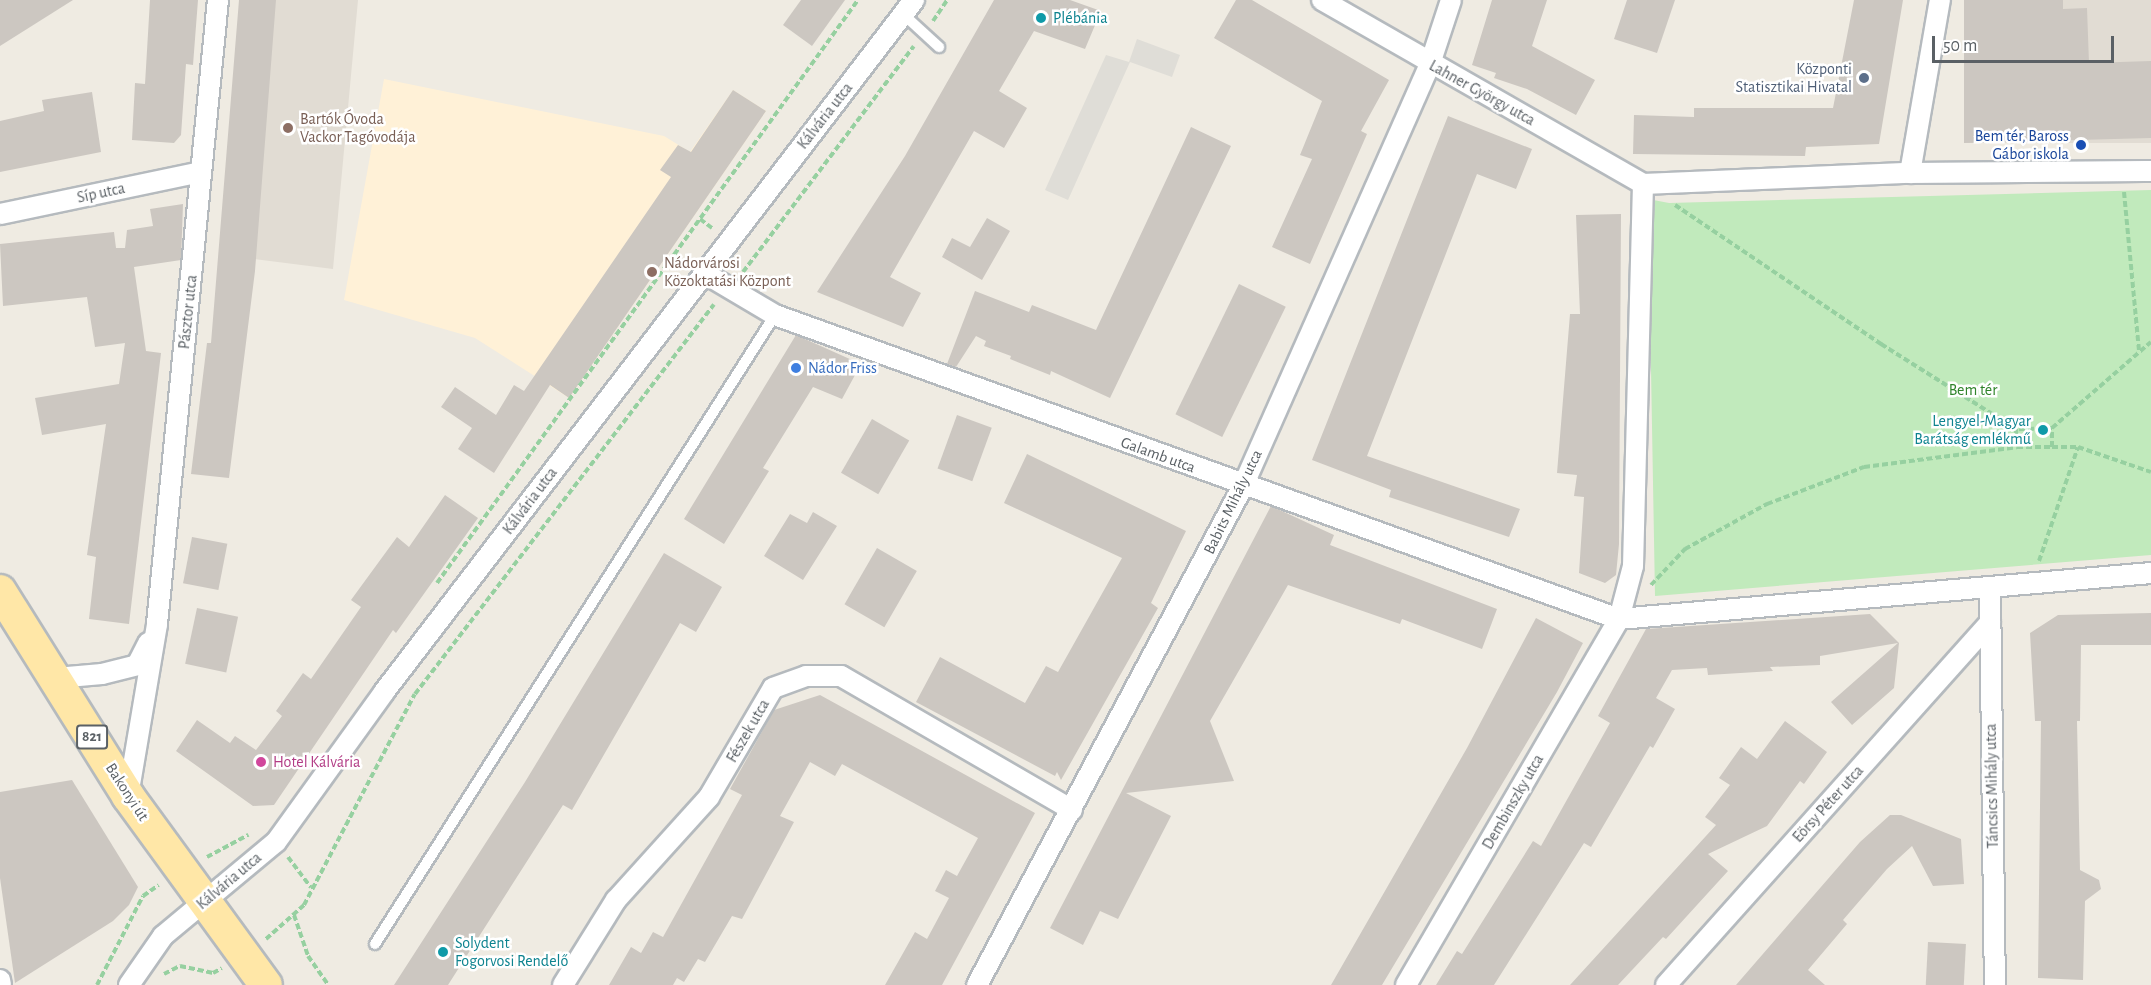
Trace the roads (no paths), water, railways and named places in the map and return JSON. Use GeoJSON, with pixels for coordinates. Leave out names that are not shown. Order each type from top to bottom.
{"type":"FeatureCollection","features":[{"type":"Feature","properties":{"kind":"main road","name":"Bakonyi út"},"geometry":{"type":"LineString","coordinates":[[0,591],[128,796],[202,903],[266,985]]}},
{"type":"Feature","properties":{"kind":"street","name":"Pásztor utca"},"geometry":{"type":"LineString","coordinates":[[128,796],[158,624],[219,0]]}},
{"type":"Feature","properties":{"kind":"street","name":"Lahner György utca"},"geometry":{"type":"LineString","coordinates":[[1322,0],[1430,64],[1643,184]]}},
{"type":"Feature","properties":{"kind":"street","name":"Babits Mihály utca"},"geometry":{"type":"LineString","coordinates":[[977,985],[1244,486],[1430,64],[1451,0]]}},
{"type":"Feature","properties":{"kind":"street"},"geometry":{"type":"LineString","coordinates":[[1910,173],[1940,0]]}},
{"type":"Feature","properties":{"kind":"street","name":"Kálvária utca"},"geometry":{"type":"LineString","coordinates":[[129,985],[164,936],[276,842],[384,692],[908,7]]}},
{"type":"Feature","properties":{"kind":"street"},"geometry":{"type":"LineString","coordinates":[[2151,171],[1910,173],[1643,184],[1633,566],[1619,619],[2151,573]]}},
{"type":"Feature","properties":{"kind":"street","name":"Síp utca"},"geometry":{"type":"LineString","coordinates":[[0,214],[201,172]]}},
{"type":"Feature","properties":{"kind":"street","name":"Galamb utca"},"geometry":{"type":"LineString","coordinates":[[704,273],[775,315],[1244,486],[1619,619]]}},
{"type":"Feature","properties":{"kind":"street","name":"Táncsics Mihály utca"},"geometry":{"type":"LineString","coordinates":[[1990,587],[1995,985]]}},
{"type":"Feature","properties":{"kind":"street","name":"Dembinszky utca"},"geometry":{"type":"LineString","coordinates":[[1406,985],[1619,619]]}},
{"type":"Feature","properties":{"kind":"street","name":"Eörsy Péter utca"},"geometry":{"type":"LineString","coordinates":[[1666,985],[1990,623]]}},
{"type":"Feature","properties":{"kind":"street","name":"Pásztor utca"},"geometry":{"type":"LineString","coordinates":[[56,678],[102,674],[137,665],[158,624]]}},
{"type":"Feature","properties":{"kind":"street","name":"Fészek utca"},"geometry":{"type":"LineString","coordinates":[[563,985],[616,900],[709,797],[773,688],[806,676],[841,676],[1072,810]]}},
{"type":"Feature","properties":{"kind":"street"},"geometry":{"type":"LineString","coordinates":[[0,980],[1,985]]}},
{"type":"Feature","properties":{"kind":"lane"},"geometry":{"type":"LineString","coordinates":[[908,7],[939,48]]}},
{"type":"Feature","properties":{"kind":"lane"},"geometry":{"type":"LineString","coordinates":[[375,944],[775,315]]}},
{"type":"Feature","properties":{"kind":"place","name":"Plébánia"},"geometry":{"type":"Point","coordinates":[1041,18]}},
{"type":"Feature","properties":{"kind":"place","name":"Központi Statisztikai Hivatal"},"geometry":{"type":"Point","coordinates":[1864,78]}},
{"type":"Feature","properties":{"kind":"place","name":"Bartók Óvoda Vackor Tagóvodája"},"geometry":{"type":"Point","coordinates":[288,128]}},
{"type":"Feature","properties":{"kind":"place","name":"Bem tér, Baross Gábor iskola"},"geometry":{"type":"Point","coordinates":[2081,145]}},
{"type":"Feature","properties":{"kind":"place","name":"Nádorvárosi Közoktatási Központ"},"geometry":{"type":"Point","coordinates":[652,272]}},
{"type":"Feature","properties":{"kind":"place","name":"Nádor Friss"},"geometry":{"type":"Point","coordinates":[796,368]}},
{"type":"Feature","properties":{"kind":"place","name":"Lengyel-Magyar Barátság emlékmű"},"geometry":{"type":"Point","coordinates":[2043,430]}},
{"type":"Feature","properties":{"kind":"place","name":"Hotel Kálvária"},"geometry":{"type":"Point","coordinates":[261,762]}},
{"type":"Feature","properties":{"kind":"place","name":"Solydent Fogorvosi Rendelő"},"geometry":{"type":"Point","coordinates":[443,952]}},
{"type":"Feature","properties":{"kind":"park label","name":"Bem tér"},"geometry":{"type":"Point","coordinates":[1973,390]}}]}
